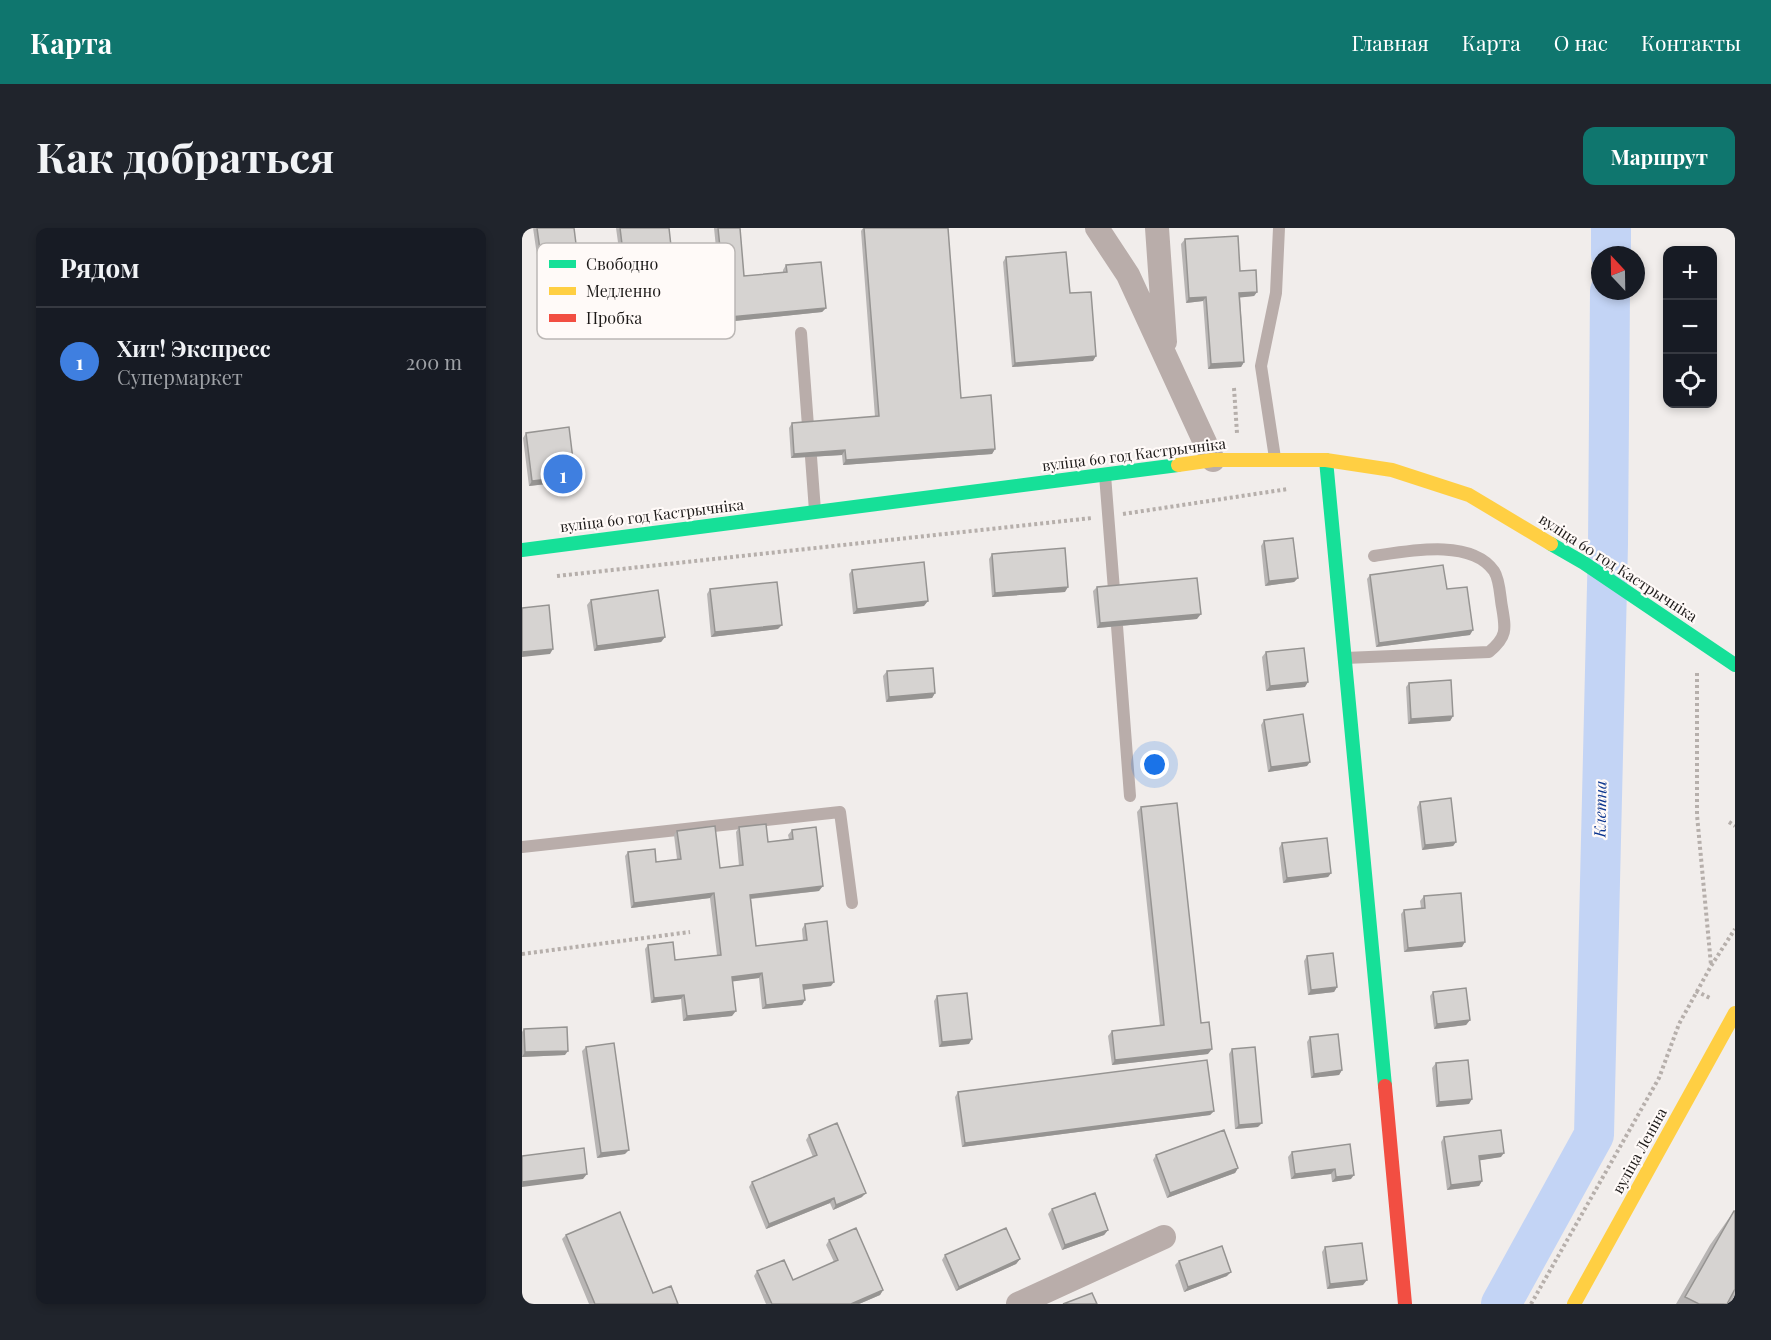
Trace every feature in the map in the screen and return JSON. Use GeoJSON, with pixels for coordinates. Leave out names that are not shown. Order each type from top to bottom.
{"type":"FeatureCollection","features":[{"type":"Feature","properties":{"kind":"street"},"geometry":{"type":"LineString","coordinates":[[1097,228],[1128,275],[1213,460]]}},
{"type":"Feature","properties":{"kind":"street"},"geometry":{"type":"LineString","coordinates":[[1157,228],[1166,358]]}},
{"type":"Feature","properties":{"kind":"street","name":"вуліца 60 год Кастрычніка"},"geometry":{"type":"LineString","coordinates":[[522,550],[1213,460],[1326,460],[1392,470],[1469,495],[1584,563],[1735,665]]}},
{"type":"Feature","properties":{"kind":"street"},"geometry":{"type":"LineString","coordinates":[[1326,460],[1405,1304]]}},
{"type":"Feature","properties":{"kind":"street","name":"вуліца Леніна"},"geometry":{"type":"LineString","coordinates":[[1574,1304],[1735,1013]]}},
{"type":"Feature","properties":{"kind":"street"},"geometry":{"type":"LineString","coordinates":[[1018,1304],[1164,1237]]}},
{"type":"Feature","properties":{"kind":"lane"},"geometry":{"type":"LineString","coordinates":[[1275,459],[1262,366],[1276,293],[1279,228]]}},
{"type":"Feature","properties":{"kind":"lane"},"geometry":{"type":"LineString","coordinates":[[801,333],[808,426]]}},
{"type":"Feature","properties":{"kind":"lane"},"geometry":{"type":"LineString","coordinates":[[811,457],[815,512]]}},
{"type":"Feature","properties":{"kind":"lane"},"geometry":{"type":"LineString","coordinates":[[1105,474],[1114,590]]}},
{"type":"Feature","properties":{"kind":"lane"},"geometry":{"type":"LineString","coordinates":[[1344,658],[1489,652],[1501,642],[1506,628],[1495,572],[1481,559],[1462,552],[1424,548],[1374,556]]}},
{"type":"Feature","properties":{"kind":"lane"},"geometry":{"type":"LineString","coordinates":[[1117,626],[1130,796]]}},
{"type":"Feature","properties":{"kind":"lane"},"geometry":{"type":"LineString","coordinates":[[522,847],[840,812],[852,903]]}},
{"type":"Feature","properties":{"kind":"path"},"geometry":{"type":"LineString","coordinates":[[545,577],[1108,516],[1290,489]]}},
{"type":"Feature","properties":{"kind":"path"},"geometry":{"type":"LineString","coordinates":[[1697,672],[1697,815],[1711,966]]}},
{"type":"Feature","properties":{"kind":"path"},"geometry":{"type":"LineString","coordinates":[[1729,822],[1735,826]]}},
{"type":"Feature","properties":{"kind":"path"},"geometry":{"type":"LineString","coordinates":[[1531,1304],[1659,1078],[1679,1024],[1711,966],[1735,929]]}},
{"type":"Feature","properties":{"kind":"path"},"geometry":{"type":"LineString","coordinates":[[522,954],[690,932]]}},
{"type":"Feature","properties":{"kind":"building"},"geometry":{"type":"Polygon","coordinates":[[[537,228],[574,228],[576,243],[539,243],[537,228]]]}},
{"type":"Feature","properties":{"kind":"building"},"geometry":{"type":"Polygon","coordinates":[[[620,228],[669,228],[671,243],[622,243],[620,228]]]}},
{"type":"Feature","properties":{"kind":"building"},"geometry":{"type":"Polygon","coordinates":[[[718,228],[740,228],[744,276],[787,272],[786,265],[821,262],[826,308],[735,317],[735,243],[720,243],[718,228]]]}},
{"type":"Feature","properties":{"kind":"building"},"geometry":{"type":"Polygon","coordinates":[[[864,228],[948,228],[961,398],[991,395],[995,449],[846,460],[845,450],[794,454],[792,423],[879,416],[864,228]]]}},
{"type":"Feature","properties":{"kind":"building"},"geometry":{"type":"Polygon","coordinates":[[[1238,236],[1240,271],[1256,270],[1257,292],[1239,293],[1244,362],[1211,364],[1206,297],[1189,298],[1185,239],[1238,236]]]}},
{"type":"Feature","properties":{"kind":"building"},"geometry":{"type":"Polygon","coordinates":[[[1066,252],[1070,293],[1091,292],[1096,356],[1015,363],[1006,257],[1066,252]]]}},
{"type":"Feature","properties":{"kind":"building"},"geometry":{"type":"Polygon","coordinates":[[[569,427],[575,476],[532,481],[526,433],[569,427]]]}},
{"type":"Feature","properties":{"kind":"building"},"geometry":{"type":"Polygon","coordinates":[[[1293,538],[1298,578],[1269,581],[1264,541],[1293,538]]]}},
{"type":"Feature","properties":{"kind":"building"},"geometry":{"type":"Polygon","coordinates":[[[1065,548],[1068,587],[995,593],[992,554],[1065,548]]]}},
{"type":"Feature","properties":{"kind":"building"},"geometry":{"type":"Polygon","coordinates":[[[924,562],[928,601],[857,609],[852,570],[924,562]]]}},
{"type":"Feature","properties":{"kind":"building"},"geometry":{"type":"Polygon","coordinates":[[[1443,565],[1447,589],[1467,587],[1473,630],[1379,643],[1370,575],[1443,565]]]}},
{"type":"Feature","properties":{"kind":"building"},"geometry":{"type":"Polygon","coordinates":[[[1197,578],[1201,614],[1100,623],[1097,587],[1197,578]]]}},
{"type":"Feature","properties":{"kind":"building"},"geometry":{"type":"Polygon","coordinates":[[[777,582],[782,625],[715,632],[710,589],[777,582]]]}},
{"type":"Feature","properties":{"kind":"building"},"geometry":{"type":"Polygon","coordinates":[[[658,590],[665,637],[597,646],[591,600],[658,590]]]}},
{"type":"Feature","properties":{"kind":"building"},"geometry":{"type":"Polygon","coordinates":[[[549,605],[553,649],[522,652],[522,608],[549,605]]]}},
{"type":"Feature","properties":{"kind":"building"},"geometry":{"type":"Polygon","coordinates":[[[1304,648],[1308,682],[1270,686],[1266,652],[1304,648]]]}},
{"type":"Feature","properties":{"kind":"building"},"geometry":{"type":"Polygon","coordinates":[[[933,668],[935,693],[889,697],[887,671],[933,668]]]}},
{"type":"Feature","properties":{"kind":"building"},"geometry":{"type":"Polygon","coordinates":[[[1451,680],[1453,716],[1411,719],[1409,683],[1451,680]]]}},
{"type":"Feature","properties":{"kind":"building"},"geometry":{"type":"Polygon","coordinates":[[[1303,714],[1310,762],[1271,767],[1264,720],[1303,714]]]}},
{"type":"Feature","properties":{"kind":"building"},"geometry":{"type":"Polygon","coordinates":[[[1451,798],[1456,842],[1425,845],[1420,802],[1451,798]]]}},
{"type":"Feature","properties":{"kind":"building"},"geometry":{"type":"Polygon","coordinates":[[[1177,803],[1201,1023],[1209,1022],[1212,1049],[1115,1060],[1112,1031],[1164,1025],[1141,807],[1177,803]]]}},
{"type":"Feature","properties":{"kind":"building"},"geometry":{"type":"Polygon","coordinates":[[[766,824],[768,842],[793,839],[792,830],[816,827],[823,886],[750,895],[756,946],[807,940],[805,924],[827,921],[834,982],[803,985],[805,1000],[766,1005],[762,973],[732,977],[736,1011],[687,1016],[684,995],[654,998],[648,945],[673,942],[675,960],[721,955],[714,893],[634,903],[628,852],[655,849],[656,862],[681,859],[677,831],[715,826],[720,868],[743,865],[739,827],[766,824]]]}},
{"type":"Feature","properties":{"kind":"building"},"geometry":{"type":"Polygon","coordinates":[[[1327,838],[1331,873],[1287,878],[1282,843],[1327,838]]]}},
{"type":"Feature","properties":{"kind":"building"},"geometry":{"type":"Polygon","coordinates":[[[1461,893],[1465,942],[1408,948],[1404,910],[1425,908],[1424,896],[1461,893]]]}},
{"type":"Feature","properties":{"kind":"building"},"geometry":{"type":"Polygon","coordinates":[[[1333,953],[1337,987],[1311,990],[1307,956],[1333,953]]]}},
{"type":"Feature","properties":{"kind":"building"},"geometry":{"type":"Polygon","coordinates":[[[1466,988],[1470,1020],[1437,1024],[1433,992],[1466,988]]]}},
{"type":"Feature","properties":{"kind":"building"},"geometry":{"type":"Polygon","coordinates":[[[967,993],[972,1039],[942,1042],[937,996],[967,993]]]}},
{"type":"Feature","properties":{"kind":"building"},"geometry":{"type":"Polygon","coordinates":[[[567,1027],[568,1051],[525,1052],[524,1029],[567,1027]]]}},
{"type":"Feature","properties":{"kind":"building"},"geometry":{"type":"Polygon","coordinates":[[[1338,1034],[1342,1070],[1314,1074],[1310,1037],[1338,1034]]]}},
{"type":"Feature","properties":{"kind":"building"},"geometry":{"type":"Polygon","coordinates":[[[614,1043],[629,1150],[601,1153],[586,1047],[614,1043]]]}},
{"type":"Feature","properties":{"kind":"building"},"geometry":{"type":"Polygon","coordinates":[[[1255,1047],[1262,1123],[1239,1125],[1232,1049],[1255,1047]]]}},
{"type":"Feature","properties":{"kind":"building"},"geometry":{"type":"Polygon","coordinates":[[[1207,1060],[1214,1111],[965,1143],[958,1092],[1207,1060]]]}},
{"type":"Feature","properties":{"kind":"building"},"geometry":{"type":"Polygon","coordinates":[[[1468,1060],[1472,1099],[1439,1102],[1436,1063],[1468,1060]]]}},
{"type":"Feature","properties":{"kind":"building"},"geometry":{"type":"Polygon","coordinates":[[[837,1123],[866,1193],[836,1205],[834,1198],[769,1224],[752,1182],[817,1155],[809,1135],[837,1123]]]}},
{"type":"Feature","properties":{"kind":"building"},"geometry":{"type":"Polygon","coordinates":[[[1224,1130],[1238,1168],[1170,1193],[1156,1155],[1224,1130]]]}},
{"type":"Feature","properties":{"kind":"building"},"geometry":{"type":"Polygon","coordinates":[[[1501,1130],[1504,1153],[1479,1156],[1482,1181],[1451,1185],[1444,1137],[1501,1130]]]}},
{"type":"Feature","properties":{"kind":"building"},"geometry":{"type":"Polygon","coordinates":[[[1350,1144],[1354,1175],[1336,1177],[1335,1169],[1295,1174],[1292,1152],[1350,1144]]]}},
{"type":"Feature","properties":{"kind":"building"},"geometry":{"type":"Polygon","coordinates":[[[584,1148],[587,1174],[522,1182],[522,1156],[584,1148]]]}},
{"type":"Feature","properties":{"kind":"building"},"geometry":{"type":"Polygon","coordinates":[[[1095,1193],[1108,1230],[1065,1245],[1052,1209],[1095,1193]]]}},
{"type":"Feature","properties":{"kind":"building"},"geometry":{"type":"Polygon","coordinates":[[[1734,1211],[1735,1289],[1727,1304],[1699,1304],[1685,1297],[1734,1211]]]}},
{"type":"Feature","properties":{"kind":"building"},"geometry":{"type":"Polygon","coordinates":[[[620,1212],[653,1293],[671,1286],[678,1304],[595,1304],[566,1235],[620,1212]]]}},
{"type":"Feature","properties":{"kind":"building"},"geometry":{"type":"Polygon","coordinates":[[[856,1228],[883,1290],[851,1304],[772,1304],[757,1271],[784,1260],[793,1280],[838,1260],[829,1240],[856,1228]]]}},
{"type":"Feature","properties":{"kind":"building"},"geometry":{"type":"Polygon","coordinates":[[[1006,1228],[1020,1259],[959,1287],[945,1255],[1006,1228]]]}},
{"type":"Feature","properties":{"kind":"building"},"geometry":{"type":"Polygon","coordinates":[[[1362,1243],[1367,1280],[1330,1284],[1325,1247],[1362,1243]]]}},
{"type":"Feature","properties":{"kind":"building"},"geometry":{"type":"Polygon","coordinates":[[[1222,1246],[1231,1272],[1188,1287],[1179,1261],[1222,1246]]]}},
{"type":"Feature","properties":{"kind":"building"},"geometry":{"type":"Polygon","coordinates":[[[1092,1293],[1097,1304],[1063,1304],[1092,1293]]]}},
{"type":"Feature","properties":{"kind":"waterway","name":"Клетна"},"geometry":{"type":"LineString","coordinates":[[1611,228],[1611,246]]}},
{"type":"Feature","properties":{"kind":"waterway","name":"Клетна"},"geometry":{"type":"LineString","coordinates":[[1501,1304],[1594,1135],[1608,544],[1610,300]]}},
{"type":"Feature","properties":{"kind":"traffic: fast"},"geometry":{"type":"LineString","coordinates":[[1326,460],[1385,1086]]}},
{"type":"Feature","properties":{"kind":"traffic: fast"},"geometry":{"type":"LineString","coordinates":[[522,550],[1178,465]]}},
{"type":"Feature","properties":{"kind":"traffic: fast"},"geometry":{"type":"LineString","coordinates":[[1551,544],[1584,563],[1735,665]]}},
{"type":"Feature","properties":{"kind":"traffic: slow"},"geometry":{"type":"LineString","coordinates":[[1178,465],[1213,460],[1326,460],[1392,470],[1469,495],[1551,544]]}},
{"type":"Feature","properties":{"kind":"traffic: slow"},"geometry":{"type":"LineString","coordinates":[[1574,1304],[1735,1013]]}},
{"type":"Feature","properties":{"kind":"traffic: jam"},"geometry":{"type":"LineString","coordinates":[[1385,1086],[1405,1304]]}},
{"type":"Feature","properties":{"kind":"place","name":"Хит! Экспресс"},"geometry":{"type":"Point","coordinates":[563,474]}}]}
